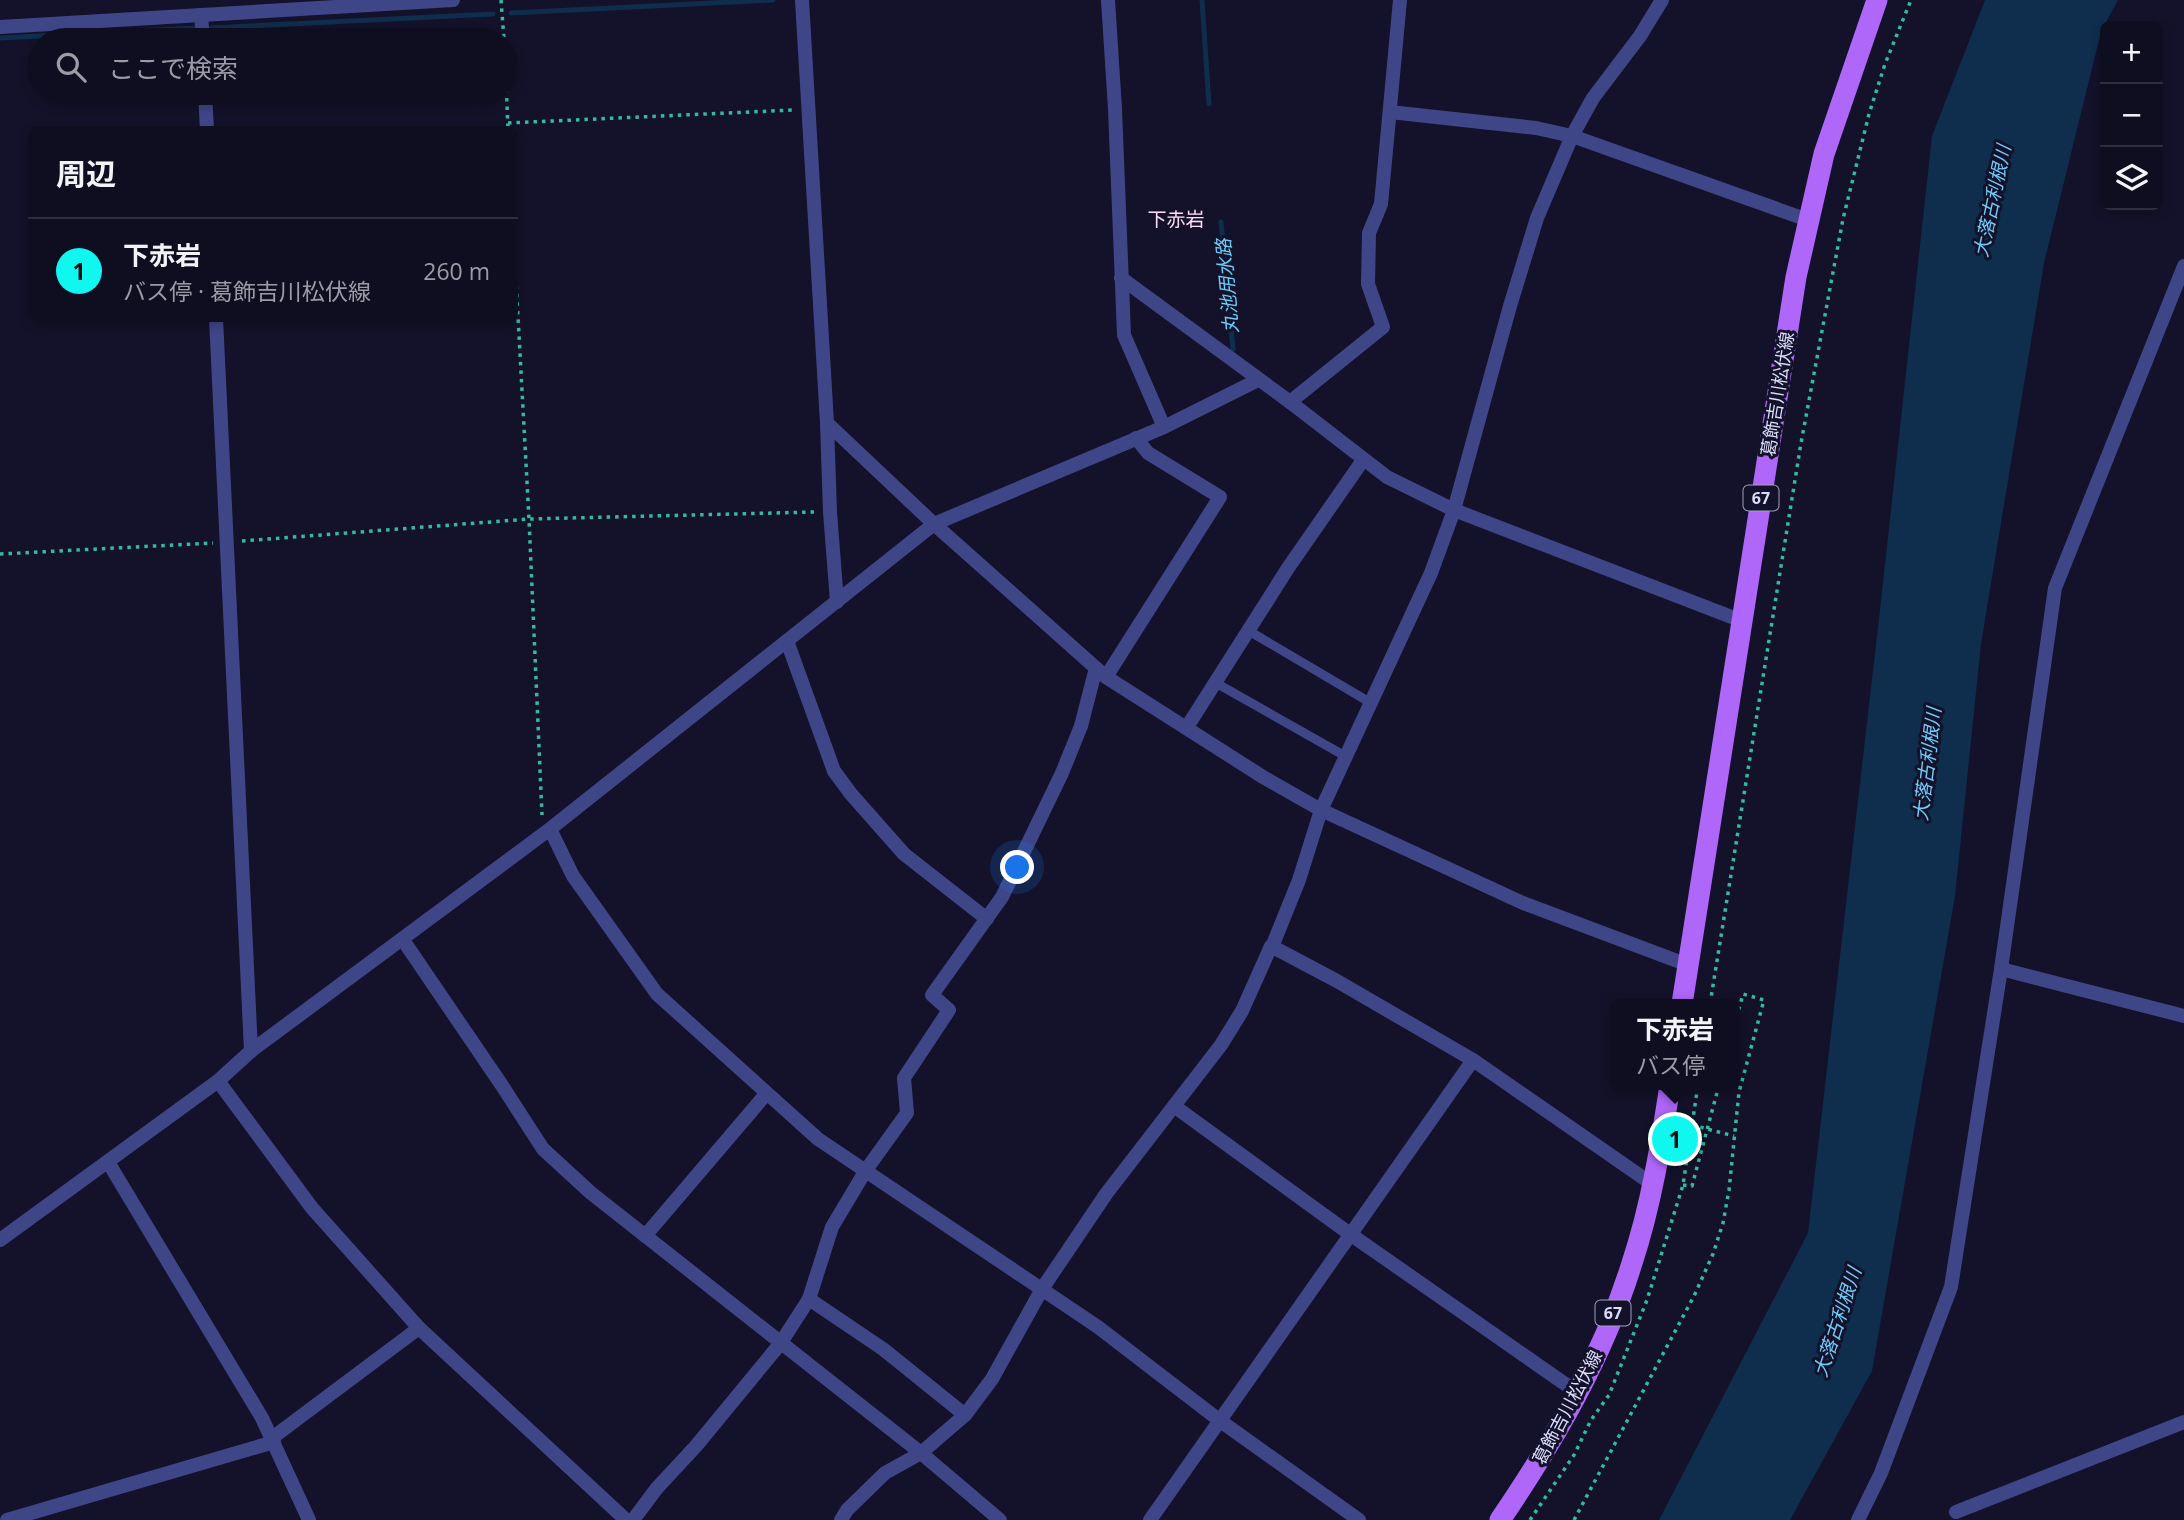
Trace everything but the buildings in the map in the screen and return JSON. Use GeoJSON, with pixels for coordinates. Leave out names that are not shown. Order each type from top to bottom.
{"type":"FeatureCollection","features":[{"type":"Feature","properties":{"kind":"main road","name":"葛飾吉川松伏線"},"geometry":{"type":"LineString","coordinates":[[1683,999],[1785,340],[1808,220],[1824,154],[1877,0]]}},
{"type":"Feature","properties":{"kind":"main road","name":"葛飾吉川松伏線"},"geometry":{"type":"LineString","coordinates":[[1500,1520],[1552,1442],[1600,1347],[1632,1264],[1652,1184],[1669,1090]]}},
{"type":"Feature","properties":{"kind":"street"},"geometry":{"type":"LineString","coordinates":[[0,27],[453,0]]}},
{"type":"Feature","properties":{"kind":"street"},"geometry":{"type":"LineString","coordinates":[[802,0],[837,602]]}},
{"type":"Feature","properties":{"kind":"street"},"geometry":{"type":"LineString","coordinates":[[1108,0],[1124,335],[1164,427]]}},
{"type":"Feature","properties":{"kind":"street"},"geometry":{"type":"LineString","coordinates":[[1290,401],[1383,327],[1368,284],[1369,233],[1381,204],[1400,0]]}},
{"type":"Feature","properties":{"kind":"street"},"geometry":{"type":"LineString","coordinates":[[841,1520],[847,1510],[885,1473],[921,1452],[965,1415],[992,1378],[1042,1289],[1106,1195],[1221,1045],[1242,1011],[1299,880],[1321,810],[1431,573],[1454,510],[1536,218],[1572,136],[1593,98],[1640,36],[1662,0]]}},
{"type":"Feature","properties":{"kind":"street"},"geometry":{"type":"LineString","coordinates":[[201,15],[202,28]]}},
{"type":"Feature","properties":{"kind":"street"},"geometry":{"type":"LineString","coordinates":[[206,105],[207,126]]}},
{"type":"Feature","properties":{"kind":"street"},"geometry":{"type":"LineString","coordinates":[[1390,112],[1536,128],[1572,136],[1808,220]]}},
{"type":"Feature","properties":{"kind":"street"},"geometry":{"type":"LineString","coordinates":[[1858,1520],[1881,1473],[1951,1287],[2001,969],[2055,588],[2184,267]]}},
{"type":"Feature","properties":{"kind":"street"},"geometry":{"type":"LineString","coordinates":[[1121,278],[1290,401],[1387,477],[1454,510],[1742,621]]}},
{"type":"Feature","properties":{"kind":"street"},"geometry":{"type":"LineString","coordinates":[[216,322],[251,1051]]}},
{"type":"Feature","properties":{"kind":"street"},"geometry":{"type":"LineString","coordinates":[[0,1240],[218,1081],[251,1051],[546,832],[934,524],[1164,427],[1258,380]]}},
{"type":"Feature","properties":{"kind":"street"},"geometry":{"type":"LineString","coordinates":[[827,423],[934,524],[1101,673],[1263,777],[1321,810],[1523,903],[1688,965]]}},
{"type":"Feature","properties":{"kind":"street"},"geometry":{"type":"LineString","coordinates":[[634,1520],[657,1488],[696,1446],[780,1343],[809,1298],[832,1227],[866,1170],[907,1113],[904,1078],[949,1010],[932,995],[1002,897],[1062,773],[1101,673],[1220,497],[1148,453],[1136,438]]}},
{"type":"Feature","properties":{"kind":"street"},"geometry":{"type":"LineString","coordinates":[[1187,727],[1288,568],[1363,460]]}},
{"type":"Feature","properties":{"kind":"street"},"geometry":{"type":"LineString","coordinates":[[787,641],[834,771],[904,854],[987,919]]}},
{"type":"Feature","properties":{"kind":"street"},"geometry":{"type":"LineString","coordinates":[[546,832],[573,876],[657,994],[818,1139],[1098,1327],[1219,1420],[1359,1520]]}},
{"type":"Feature","properties":{"kind":"street"},"geometry":{"type":"LineString","coordinates":[[402,940],[543,1149],[591,1193],[921,1452],[1000,1520]]}},
{"type":"Feature","properties":{"kind":"street"},"geometry":{"type":"LineString","coordinates":[[1272,947],[1338,981],[1473,1060],[1652,1184]]}},
{"type":"Feature","properties":{"kind":"street"},"geometry":{"type":"LineString","coordinates":[[2001,969],[2184,1016]]}},
{"type":"Feature","properties":{"kind":"street"},"geometry":{"type":"LineString","coordinates":[[1150,1520],[1473,1060]]}},
{"type":"Feature","properties":{"kind":"street"},"geometry":{"type":"LineString","coordinates":[[218,1081],[312,1208],[419,1328],[626,1520]]}},
{"type":"Feature","properties":{"kind":"street"},"geometry":{"type":"LineString","coordinates":[[645,1236],[766,1094]]}},
{"type":"Feature","properties":{"kind":"street"},"geometry":{"type":"LineString","coordinates":[[1174,1106],[1350,1234],[1578,1393]]}},
{"type":"Feature","properties":{"kind":"street"},"geometry":{"type":"LineString","coordinates":[[108,1162],[195,1304],[273,1441],[309,1520]]}},
{"type":"Feature","properties":{"kind":"street"},"geometry":{"type":"LineString","coordinates":[[809,1298],[883,1349],[965,1415]]}},
{"type":"Feature","properties":{"kind":"street"},"geometry":{"type":"LineString","coordinates":[[0,1509],[7,1520],[273,1441],[419,1328]]}},
{"type":"Feature","properties":{"kind":"street"},"geometry":{"type":"LineString","coordinates":[[1956,1512],[2184,1422]]}},
{"type":"Feature","properties":{"kind":"lane"},"geometry":{"type":"LineString","coordinates":[[1249,631],[1371,703]]}},
{"type":"Feature","properties":{"kind":"lane"},"geometry":{"type":"LineString","coordinates":[[1216,683],[1345,756]]}},
{"type":"Feature","properties":{"kind":"path"},"geometry":{"type":"LineString","coordinates":[[501,0],[502,28]]}},
{"type":"Feature","properties":{"kind":"path"},"geometry":{"type":"LineString","coordinates":[[1711,999],[1797,470],[1843,219],[1869,114],[1885,64],[1911,0]]}},
{"type":"Feature","properties":{"kind":"path"},"geometry":{"type":"LineString","coordinates":[[507,105],[508,123],[809,109]]}},
{"type":"Feature","properties":{"kind":"path"},"geometry":{"type":"LineString","coordinates":[[518,317],[546,832]]}},
{"type":"Feature","properties":{"kind":"path"},"geometry":{"type":"LineString","coordinates":[[0,554],[227,542],[529,519],[830,512]]}},
{"type":"Feature","properties":{"kind":"path"},"geometry":{"type":"LineString","coordinates":[[1574,1520],[1713,1254],[1723,1223],[1729,1190],[1740,1091],[1764,1000],[1743,995],[1740,1006]]}},
{"type":"Feature","properties":{"kind":"path"},"geometry":{"type":"LineString","coordinates":[[1682,1185],[1692,1186],[1718,1090]]}},
{"type":"Feature","properties":{"kind":"path"},"geometry":{"type":"LineString","coordinates":[[1681,1117],[1693,1118]]}},
{"type":"Feature","properties":{"kind":"path"},"geometry":{"type":"LineString","coordinates":[[1692,1125],[1734,1136]]}},
{"type":"Feature","properties":{"kind":"water","name":"大落古利根川"},"geometry":{"type":"Polygon","coordinates":[[[1985,0],[2118,0],[2107,21],[2100,21],[2100,36],[2044,263],[1981,644],[1955,896],[1872,1371],[1790,1520],[1659,1520],[1808,1233],[1932,136],[1985,0]]]}},
{"type":"Feature","properties":{"kind":"waterway"},"geometry":{"type":"LineString","coordinates":[[511,13],[773,0]]}},
{"type":"Feature","properties":{"kind":"waterway","name":"丸池用水路"},"geometry":{"type":"LineString","coordinates":[[1202,0],[1209,104]]}},
{"type":"Feature","properties":{"kind":"waterway"},"geometry":{"type":"LineString","coordinates":[[211,28],[493,14]]}},
{"type":"Feature","properties":{"kind":"waterway"},"geometry":{"type":"LineString","coordinates":[[0,38],[28,37]]}},
{"type":"Feature","properties":{"kind":"waterway","name":"丸池用水路"},"geometry":{"type":"LineString","coordinates":[[1221,222],[1233,349]]}},
{"type":"Feature","properties":{"kind":"place","name":"下赤岩"},"geometry":{"type":"Point","coordinates":[1675,1139]}},
{"type":"Feature","properties":{"kind":"district","name":"下赤岩"},"geometry":{"type":"Point","coordinates":[1176,219]}}]}
